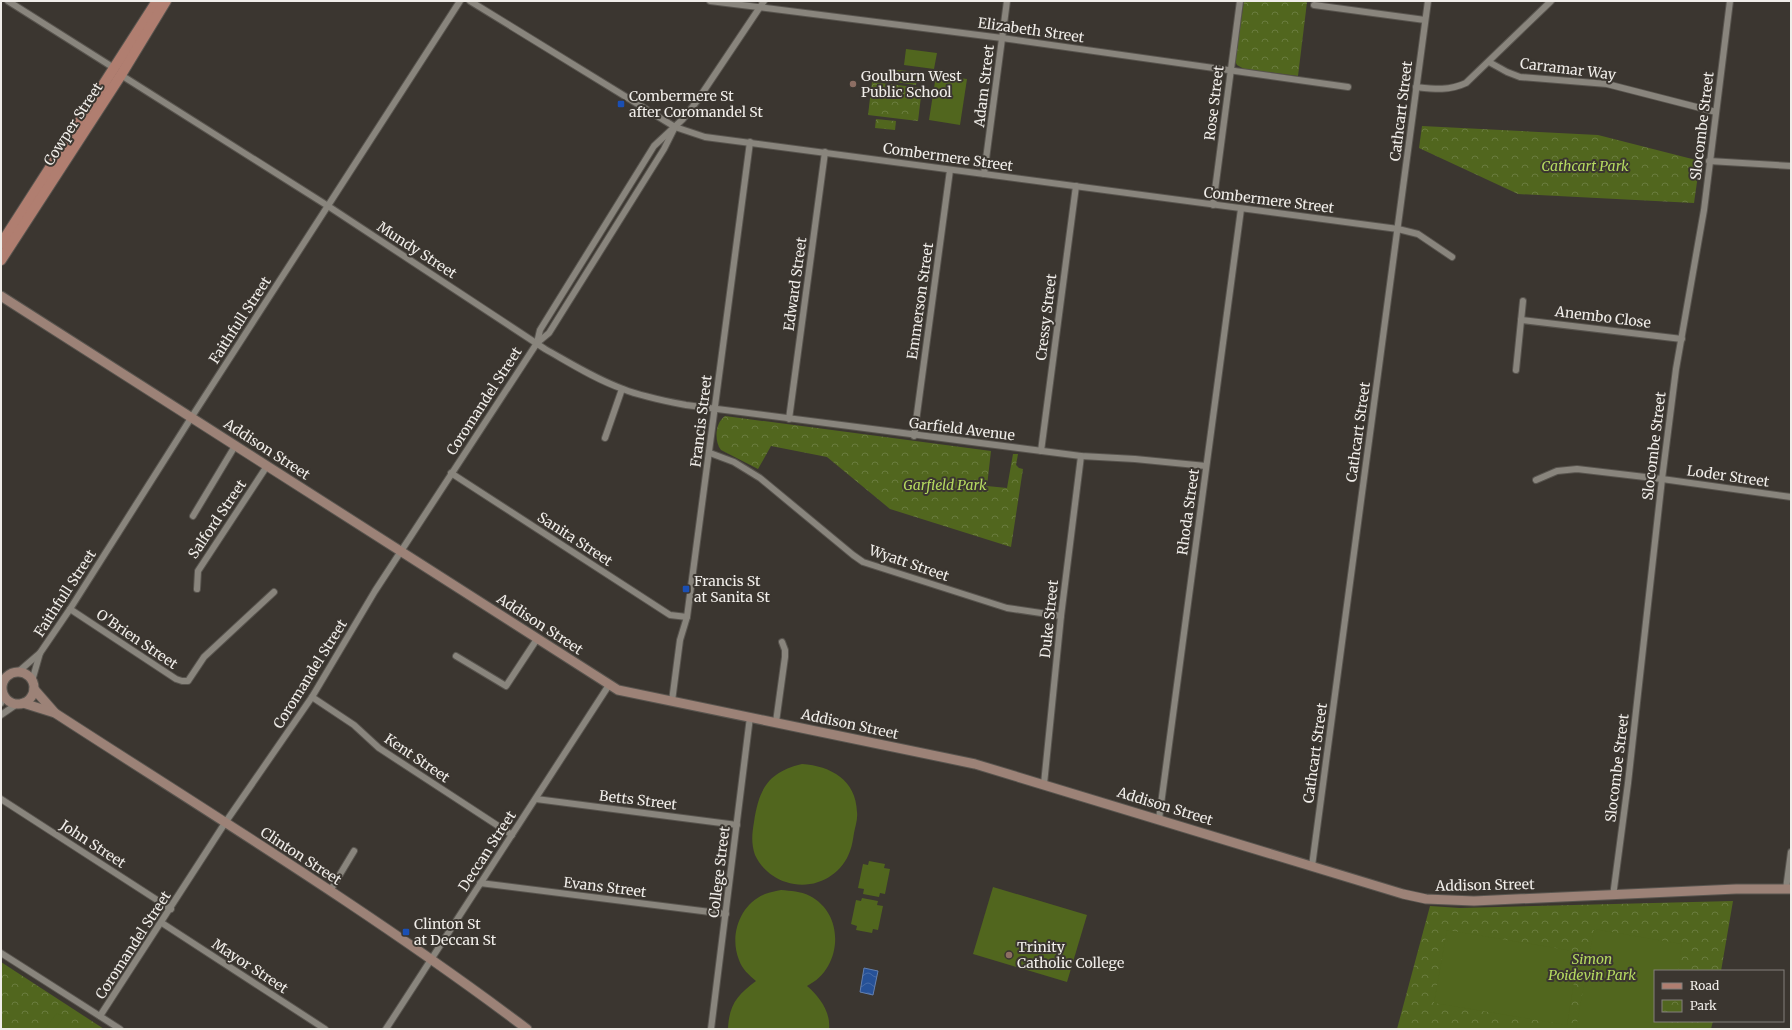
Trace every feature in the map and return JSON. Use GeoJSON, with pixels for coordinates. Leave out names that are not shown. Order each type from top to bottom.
{"type":"FeatureCollection","features":[{"type":"Feature","properties":{"kind":"main road","name":"Cowper Street"},"geometry":{"type":"LineString","coordinates":[[1,260],[117,71],[157,1]]}},
{"type":"Feature","properties":{"kind":"main road","name":"Cowper Street"},"geometry":{"type":"LineString","coordinates":[[1,244],[117,71],[166,1]]}},
{"type":"Feature","properties":{"kind":"street","name":"Mundy Street"},"geometry":{"type":"LineString","coordinates":[[8,1],[328,206],[537,343],[582,370],[622,389],[656,399],[715,409]]}},
{"type":"Feature","properties":{"kind":"street","name":"Faithfull Street"},"geometry":{"type":"LineString","coordinates":[[14,673],[40,653],[70,609],[191,418],[460,1]]}},
{"type":"Feature","properties":{"kind":"street","name":"Combermere Street"},"geometry":{"type":"LineString","coordinates":[[470,1],[674,127],[705,137],[1398,229],[1418,234],[1452,256]]}},
{"type":"Feature","properties":{"kind":"street","name":"Elizabeth Street"},"geometry":{"type":"LineString","coordinates":[[710,1],[1002,38],[1348,87]]}},
{"type":"Feature","properties":{"kind":"street"},"geometry":{"type":"LineString","coordinates":[[674,127],[697,101],[764,1]]}},
{"type":"Feature","properties":{"kind":"street","name":"Adam Street"},"geometry":{"type":"LineString","coordinates":[[984,174],[1007,1]]}},
{"type":"Feature","properties":{"kind":"street","name":"Cathcart Street"},"geometry":{"type":"LineString","coordinates":[[1312,866],[1428,1]]}},
{"type":"Feature","properties":{"kind":"street"},"geometry":{"type":"LineString","coordinates":[[1416,87],[1445,90],[1456,88],[1466,83],[1551,1]]}},
{"type":"Feature","properties":{"kind":"street","name":"Slocombe Street"},"geometry":{"type":"LineString","coordinates":[[1613,896],[1628,783],[1662,479],[1676,369],[1704,210],[1730,1]]}},
{"type":"Feature","properties":{"kind":"street","name":"Rose Street"},"geometry":{"type":"LineString","coordinates":[[1213,205],[1240,3]]}},
{"type":"Feature","properties":{"kind":"street"},"geometry":{"type":"LineString","coordinates":[[1314,5],[1425,20]]}},
{"type":"Feature","properties":{"kind":"street","name":"Carramar Way"},"geometry":{"type":"LineString","coordinates":[[1489,62],[1520,77],[1607,84],[1716,112]]}},
{"type":"Feature","properties":{"kind":"street","name":"Coromandel Street"},"geometry":{"type":"LineString","coordinates":[[537,343],[540,330],[626,190],[654,146],[674,127]]}},
{"type":"Feature","properties":{"kind":"street","name":"Coromandel Street"},"geometry":{"type":"LineString","coordinates":[[100,1016],[162,923],[225,823],[312,697],[401,551],[451,473],[537,343],[549,333],[664,150],[674,127]]}},
{"type":"Feature","properties":{"kind":"street","name":"Francis Street"},"geometry":{"type":"LineString","coordinates":[[672,701],[680,640],[687,617],[710,453],[750,142]]}},
{"type":"Feature","properties":{"kind":"street","name":"Edward Street"},"geometry":{"type":"LineString","coordinates":[[789,419],[825,152]]}},
{"type":"Feature","properties":{"kind":"street"},"geometry":{"type":"LineString","coordinates":[[1709,161],[1791,166]]}},
{"type":"Feature","properties":{"kind":"street","name":"Emmerson Street"},"geometry":{"type":"LineString","coordinates":[[914,436],[950,170]]}},
{"type":"Feature","properties":{"kind":"street","name":"Cressy Street"},"geometry":{"type":"LineString","coordinates":[[1041,451],[1076,186]]}},
{"type":"Feature","properties":{"kind":"street"},"geometry":{"type":"LineString","coordinates":[[626,190],[635,196]]}},
{"type":"Feature","properties":{"kind":"street","name":"Rhoda Street"},"geometry":{"type":"LineString","coordinates":[[1159,819],[1241,209]]}},
{"type":"Feature","properties":{"kind":"street"},"geometry":{"type":"LineString","coordinates":[[596,238],[605,243]]}},
{"type":"Feature","properties":{"kind":"street"},"geometry":{"type":"LineString","coordinates":[[568,285],[576,290]]}},
{"type":"Feature","properties":{"kind":"street","name":"Addison Street"},"geometry":{"type":"LineString","coordinates":[[1,296],[401,551],[609,686],[618,690],[975,764],[1426,900],[1474,901],[1613,896],[1736,889],[1788,889]]}},
{"type":"Feature","properties":{"kind":"street"},"geometry":{"type":"LineString","coordinates":[[1516,370],[1523,301]]}},
{"type":"Feature","properties":{"kind":"street","name":"Anembo Close"},"geometry":{"type":"LineString","coordinates":[[1521,320],[1682,339]]}},
{"type":"Feature","properties":{"kind":"street"},"geometry":{"type":"LineString","coordinates":[[605,438],[622,389]]}},
{"type":"Feature","properties":{"kind":"street","name":"Garfield Avenue"},"geometry":{"type":"LineString","coordinates":[[715,409],[914,436],[1081,456],[1135,459],[1206,466]]}},
{"type":"Feature","properties":{"kind":"street"},"geometry":{"type":"LineString","coordinates":[[193,516],[235,446]]}},
{"type":"Feature","properties":{"kind":"street","name":"Wyatt Street"},"geometry":{"type":"LineString","coordinates":[[710,453],[728,459],[760,478],[853,556],[863,562],[1007,608],[1060,616]]}},
{"type":"Feature","properties":{"kind":"street","name":"Duke Street"},"geometry":{"type":"LineString","coordinates":[[1044,784],[1060,616],[1081,456]]}},
{"type":"Feature","properties":{"kind":"street","name":"Salford Street"},"geometry":{"type":"LineString","coordinates":[[197,589],[198,571],[267,466]]}},
{"type":"Feature","properties":{"kind":"street","name":"Loder Street"},"geometry":{"type":"LineString","coordinates":[[1536,480],[1557,471],[1578,469],[1791,497]]}},
{"type":"Feature","properties":{"kind":"street","name":"Sanita Street"},"geometry":{"type":"LineString","coordinates":[[451,473],[670,615],[687,617]]}},
{"type":"Feature","properties":{"kind":"street","name":"O'Brien Street"},"geometry":{"type":"LineString","coordinates":[[70,609],[176,679],[188,681],[204,658],[274,592]]}},
{"type":"Feature","properties":{"kind":"street"},"geometry":{"type":"LineString","coordinates":[[456,656],[506,686],[537,639]]}},
{"type":"Feature","properties":{"kind":"street"},"geometry":{"type":"LineString","coordinates":[[776,722],[785,657],[785,650],[782,642]]}},
{"type":"Feature","properties":{"kind":"street","name":"Faithfull Street"},"geometry":{"type":"LineString","coordinates":[[33,685],[40,653]]}},
{"type":"Feature","properties":{"kind":"street"},"geometry":{"type":"LineString","coordinates":[[1,670],[26,674],[33,685],[31,698],[1,715]]}},
{"type":"Feature","properties":{"kind":"street"},"geometry":{"type":"LineString","coordinates":[[14,673],[4,680],[2,694],[8,701],[20,704]]}},
{"type":"Feature","properties":{"kind":"street","name":"Clinton Street"},"geometry":{"type":"LineString","coordinates":[[33,685],[55,712],[330,890],[431,959],[527,1029]]}},
{"type":"Feature","properties":{"kind":"street","name":"Deccan Street"},"geometry":{"type":"LineString","coordinates":[[386,1029],[609,686]]}},
{"type":"Feature","properties":{"kind":"street","name":"Kent Street"},"geometry":{"type":"LineString","coordinates":[[312,697],[354,725],[379,748],[512,835]]}},
{"type":"Feature","properties":{"kind":"street","name":"Clinton Street"},"geometry":{"type":"LineString","coordinates":[[20,704],[55,712]]}},
{"type":"Feature","properties":{"kind":"street","name":"College Street"},"geometry":{"type":"LineString","coordinates":[[711,1029],[750,717]]}},
{"type":"Feature","properties":{"kind":"street","name":"John Street"},"geometry":{"type":"LineString","coordinates":[[1,799],[171,909]]}},
{"type":"Feature","properties":{"kind":"street","name":"Betts Street"},"geometry":{"type":"LineString","coordinates":[[536,799],[737,825]]}},
{"type":"Feature","properties":{"kind":"street"},"geometry":{"type":"LineString","coordinates":[[330,890],[354,851]]}},
{"type":"Feature","properties":{"kind":"street"},"geometry":{"type":"LineString","coordinates":[[1788,889],[1791,852]]}},
{"type":"Feature","properties":{"kind":"street","name":"Evans Street"},"geometry":{"type":"LineString","coordinates":[[480,883],[726,914]]}},
{"type":"Feature","properties":{"kind":"street","name":"Mayor Street"},"geometry":{"type":"LineString","coordinates":[[162,923],[325,1029]]}},
{"type":"Feature","properties":{"kind":"street"},"geometry":{"type":"LineString","coordinates":[[1,953],[120,1029]]}},
{"type":"Feature","properties":{"kind":"green space"},"geometry":{"type":"Polygon","coordinates":[[[1244,1],[1307,2],[1298,76],[1244,69],[1237,65],[1235,61],[1244,1]]]}},
{"type":"Feature","properties":{"kind":"green space"},"geometry":{"type":"Polygon","coordinates":[[[906,49],[937,53],[934,69],[904,65],[906,49]]]}},
{"type":"Feature","properties":{"kind":"green space"},"geometry":{"type":"Polygon","coordinates":[[[897,70],[918,72],[916,85],[895,82],[897,70]]]}},
{"type":"Feature","properties":{"kind":"green space"},"geometry":{"type":"Polygon","coordinates":[[[936,75],[967,79],[960,125],[929,120],[936,75]]]}},
{"type":"Feature","properties":{"kind":"green space"},"geometry":{"type":"Polygon","coordinates":[[[872,82],[922,88],[918,121],[868,115],[872,82]]]}},
{"type":"Feature","properties":{"kind":"green space"},"geometry":{"type":"Polygon","coordinates":[[[876,119],[896,121],[895,130],[875,128],[876,119]]]}},
{"type":"Feature","properties":{"kind":"green space","name":"Cathcart Park"},"geometry":{"type":"Polygon","coordinates":[[[1422,126],[1598,135],[1700,161],[1694,203],[1518,194],[1419,148],[1422,126]]]}},
{"type":"Feature","properties":{"kind":"green space","name":"Garfield Park"},"geometry":{"type":"Polygon","coordinates":[[[725,416],[991,451],[987,486],[1007,488],[1013,454],[1018,454],[1016,465],[1023,469],[1011,547],[890,509],[827,457],[771,446],[758,469],[721,450],[717,442],[717,427],[725,416]]]}},
{"type":"Feature","properties":{"kind":"green space"},"geometry":{"type":"Polygon","coordinates":[[[802,764],[823,768],[840,777],[847,783],[856,801],[857,815],[851,847],[846,860],[833,875],[824,880],[806,885],[786,882],[768,872],[755,855],[752,838],[756,810],[762,791],[773,777],[790,767],[802,764]]]}},
{"type":"Feature","properties":{"kind":"green space"},"geometry":{"type":"Polygon","coordinates":[[[869,861],[885,864],[884,868],[890,869],[885,894],[880,893],[879,897],[863,894],[864,889],[858,888],[863,864],[868,865],[869,861]]]}},
{"type":"Feature","properties":{"kind":"green space"},"geometry":{"type":"Polygon","coordinates":[[[993,887],[1087,915],[1067,982],[973,954],[993,887]]]}},
{"type":"Feature","properties":{"kind":"green space"},"geometry":{"type":"Polygon","coordinates":[[[781,890],[799,892],[810,896],[822,905],[830,916],[834,928],[835,942],[833,955],[819,978],[807,986],[823,1005],[828,1017],[829,1029],[728,1029],[730,1013],[735,1001],[756,981],[742,966],[736,950],[736,931],[739,921],[749,905],[756,899],[767,893],[781,890]]]}},
{"type":"Feature","properties":{"kind":"green space"},"geometry":{"type":"Polygon","coordinates":[[[862,898],[878,901],[877,905],[883,906],[878,930],[873,929],[872,933],[856,930],[857,926],[851,924],[856,900],[861,901],[862,898]]]}},
{"type":"Feature","properties":{"kind":"green space","name":"Simon Poidevin Park"},"geometry":{"type":"Polygon","coordinates":[[[1733,901],[1721,970],[1654,970],[1654,1022],[1713,1022],[1711,1029],[1397,1029],[1430,906],[1460,908],[1733,901]]]}},
{"type":"Feature","properties":{"kind":"green space"},"geometry":{"type":"Polygon","coordinates":[[[1594,929],[1682,944],[1678,970],[1654,970],[1654,1022],[1669,1022],[1667,1029],[1576,1029],[1594,929]]]}},
{"type":"Feature","properties":{"kind":"green space"},"geometry":{"type":"Polygon","coordinates":[[[1447,930],[1579,952],[1567,1025],[1434,1003],[1447,930]]]}},
{"type":"Feature","properties":{"kind":"green space"},"geometry":{"type":"Polygon","coordinates":[[[1,962],[104,1029],[1,1029],[1,962]]]}},
{"type":"Feature","properties":{"kind":"green space"},"geometry":{"type":"Polygon","coordinates":[[[57,1013],[64,1017],[55,1029],[45,1029],[57,1013]]]}},
{"type":"Feature","properties":{"kind":"water"},"geometry":{"type":"Polygon","coordinates":[[[864,968],[878,971],[873,995],[860,992],[864,968]]]}},
{"type":"Feature","properties":{"kind":"place","name":"Goulburn West Public School"},"geometry":{"type":"Point","coordinates":[853,84]}},
{"type":"Feature","properties":{"kind":"place","name":"Combermere St after Coromandel St"},"geometry":{"type":"Point","coordinates":[621,104]}},
{"type":"Feature","properties":{"kind":"place","name":"Francis St at Sanita St"},"geometry":{"type":"Point","coordinates":[686,589]}},
{"type":"Feature","properties":{"kind":"place","name":"Clinton St at Deccan St"},"geometry":{"type":"Point","coordinates":[406,932]}},
{"type":"Feature","properties":{"kind":"place","name":"Trinity Catholic College"},"geometry":{"type":"Point","coordinates":[1009,955]}}]}
